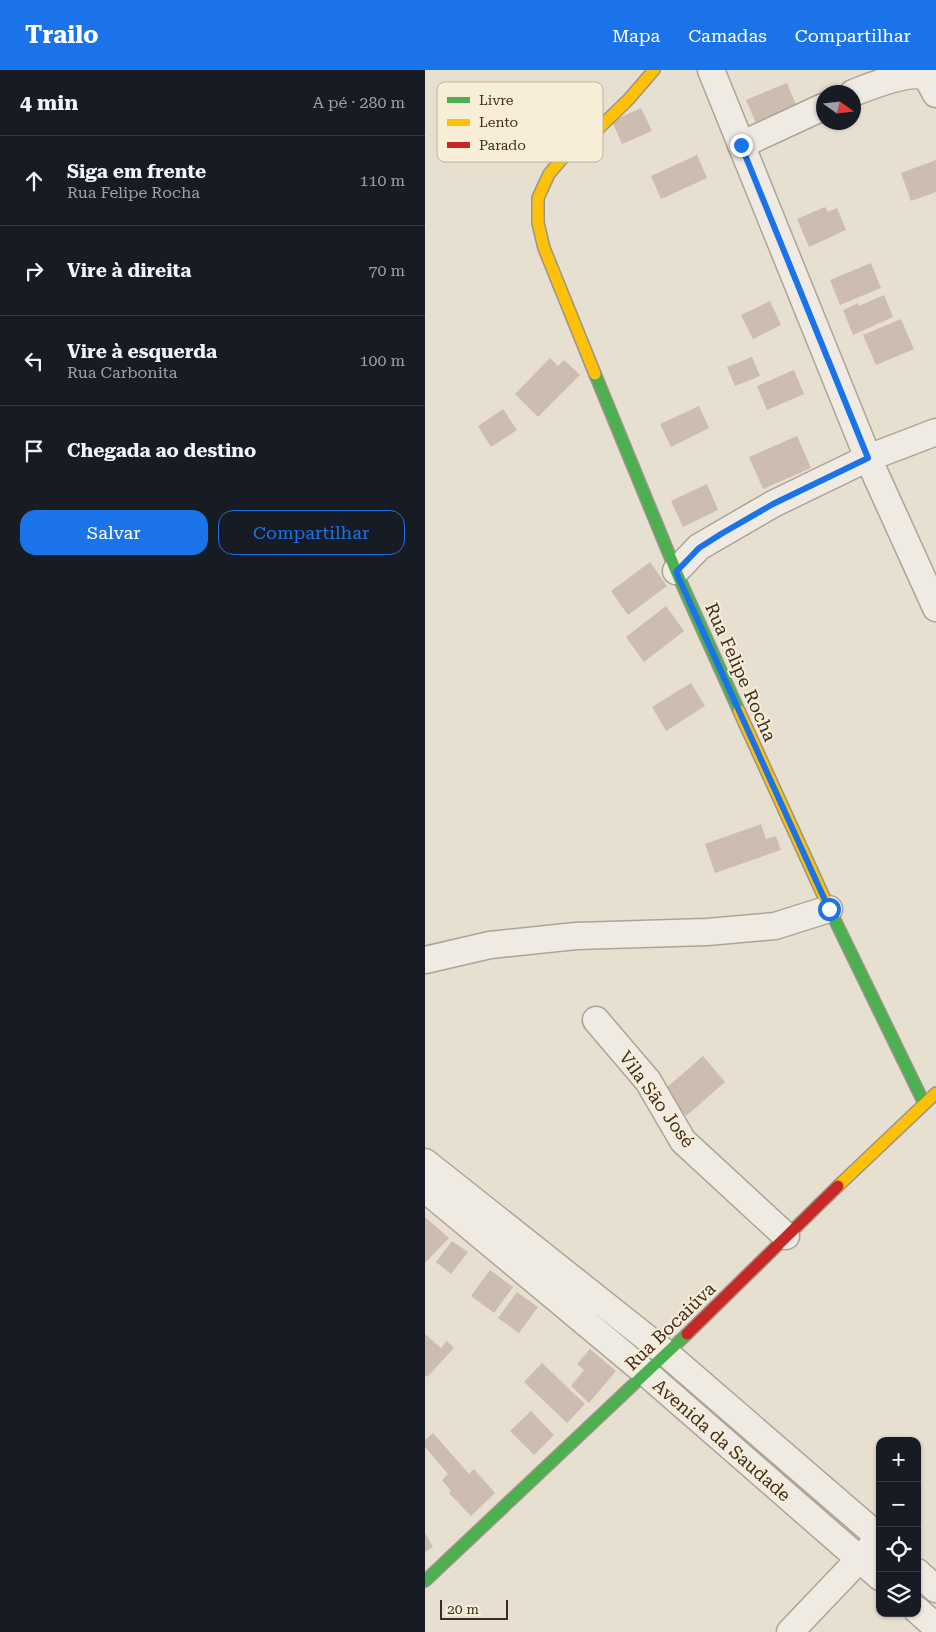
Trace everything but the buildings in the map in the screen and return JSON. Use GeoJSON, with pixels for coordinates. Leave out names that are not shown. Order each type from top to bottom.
{"type":"FeatureCollection","features":[{"type":"Feature","properties":{"kind":"street","name":"Rua Felipe Rocha"},"geometry":{"type":"LineString","coordinates":[[603,124],[628,100],[654,70]]}},
{"type":"Feature","properties":{"kind":"street"},"geometry":{"type":"LineString","coordinates":[[711,70],[868,458],[936,608]]}},
{"type":"Feature","properties":{"kind":"street"},"geometry":{"type":"LineString","coordinates":[[861,90],[903,72],[915,71],[925,77],[936,94]]}},
{"type":"Feature","properties":{"kind":"street"},"geometry":{"type":"LineString","coordinates":[[741,145],[816,110]]}},
{"type":"Feature","properties":{"kind":"street","name":"Rua Felipe Rocha"},"geometry":{"type":"LineString","coordinates":[[559,162],[549,174],[538,198],[538,223],[544,248],[676,572],[829,909],[925,1104]]}},
{"type":"Feature","properties":{"kind":"street"},"geometry":{"type":"LineString","coordinates":[[676,572],[699,548],[773,504],[868,458],[936,432]]}},
{"type":"Feature","properties":{"kind":"street"},"geometry":{"type":"LineString","coordinates":[[425,960],[490,945],[577,936],[707,932],[775,926],[829,909]]}},
{"type":"Feature","properties":{"kind":"street","name":"Vila São José"},"geometry":{"type":"LineString","coordinates":[[596,1020],[648,1081],[683,1141],[786,1236]]}},
{"type":"Feature","properties":{"kind":"street","name":"Rua Bocaiúva"},"geometry":{"type":"LineString","coordinates":[[425,1581],[667,1354],[786,1236],[936,1093]]}},
{"type":"Feature","properties":{"kind":"street","name":"Avenida da Saudade"},"geometry":{"type":"LineString","coordinates":[[425,1162],[667,1354],[876,1535]]}},
{"type":"Feature","properties":{"kind":"street","name":"Avenida da Saudade"},"geometry":{"type":"LineString","coordinates":[[425,1189],[645,1374],[876,1574]]}},
{"type":"Feature","properties":{"kind":"street"},"geometry":{"type":"LineString","coordinates":[[791,1632],[876,1542]]}},
{"type":"Feature","properties":{"kind":"street"},"geometry":{"type":"LineString","coordinates":[[921,1576],[936,1589]]}},
{"type":"Feature","properties":{"kind":"street"},"geometry":{"type":"LineString","coordinates":[[921,1614],[936,1627]]}},
{"type":"Feature","properties":{"kind":"green space"},"geometry":{"type":"Polygon","coordinates":[[[669,1371],[857,1534],[856,1537],[854,1538],[665,1373],[669,1371]]]}},
{"type":"Feature","properties":{"kind":"traffic: fast"},"geometry":{"type":"LineString","coordinates":[[595,374],[676,571],[739,711]]}},
{"type":"Feature","properties":{"kind":"traffic: fast"},"geometry":{"type":"LineString","coordinates":[[828,906],[924,1103]]}},
{"type":"Feature","properties":{"kind":"traffic: fast"},"geometry":{"type":"LineString","coordinates":[[425,1581],[687,1334]]}},
{"type":"Feature","properties":{"kind":"traffic: slow"},"geometry":{"type":"LineString","coordinates":[[603,124],[628,100],[654,70]]}},
{"type":"Feature","properties":{"kind":"traffic: slow"},"geometry":{"type":"LineString","coordinates":[[559,162],[549,174],[538,198],[538,223],[544,248],[595,374]]}},
{"type":"Feature","properties":{"kind":"traffic: slow"},"geometry":{"type":"LineString","coordinates":[[739,711],[828,906]]}},
{"type":"Feature","properties":{"kind":"traffic: slow"},"geometry":{"type":"LineString","coordinates":[[838,1186],[936,1093]]}},
{"type":"Feature","properties":{"kind":"traffic: jam"},"geometry":{"type":"LineString","coordinates":[[687,1334],[838,1186]]}},
{"type":"Feature","properties":{"kind":"route"},"geometry":{"type":"LineString","coordinates":[[741,145],[868,458],[773,504],[721,534],[699,548],[676,572],[829,909]]}}]}
